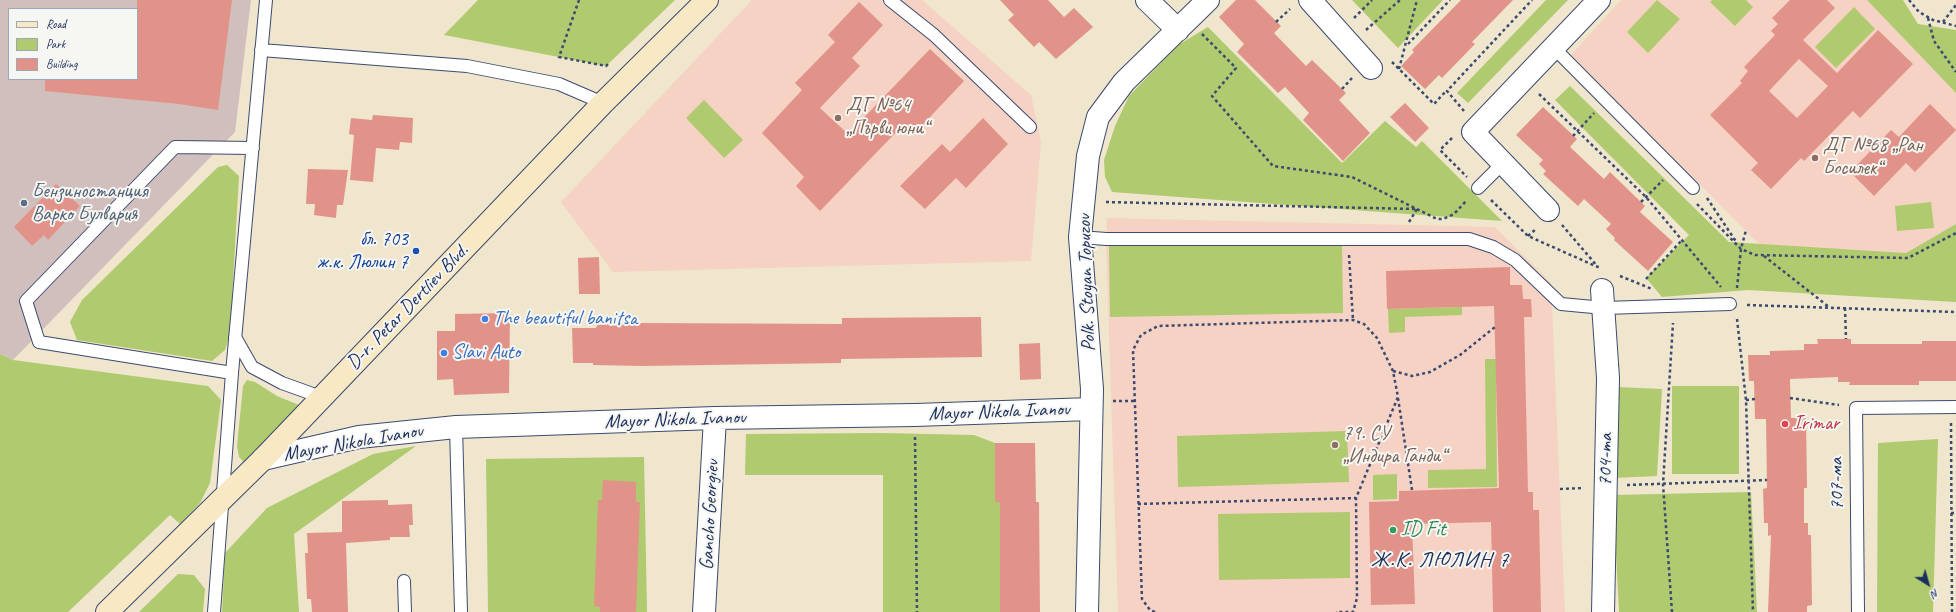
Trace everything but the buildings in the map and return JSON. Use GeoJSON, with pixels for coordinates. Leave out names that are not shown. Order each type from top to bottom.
{"type":"FeatureCollection","features":[{"type":"Feature","properties":{"kind":"main road","name":"D-r. Petar Dertliev Blvd."},"geometry":{"type":"LineString","coordinates":[[107,612],[263,458],[603,103],[707,0]]}},
{"type":"Feature","properties":{"kind":"street"},"geometry":{"type":"LineString","coordinates":[[1147,0],[1183,25]]}},
{"type":"Feature","properties":{"kind":"street","name":"Polk. Stoyan Topuzov"},"geometry":{"type":"LineString","coordinates":[[1086,612],[1099,405],[1092,389],[1080,237],[1088,156],[1098,117],[1124,82],[1208,0]]}},
{"type":"Feature","properties":{"kind":"street"},"geometry":{"type":"LineString","coordinates":[[1548,210],[1470,129],[1554,48],[1599,0]]}},
{"type":"Feature","properties":{"kind":"street"},"geometry":{"type":"LineString","coordinates":[[1302,2],[1380,63]]}},
{"type":"Feature","properties":{"kind":"street","name":"704-та"},"geometry":{"type":"LineString","coordinates":[[1603,612],[1608,378],[1604,290]]}},
{"type":"Feature","properties":{"kind":"street","name":"Mayor Nikola Ivanov"},"geometry":{"type":"LineString","coordinates":[[263,458],[359,437],[456,427],[715,418],[915,415],[1099,405]]}},
{"type":"Feature","properties":{"kind":"street","name":"Gancho Georgiev"},"geometry":{"type":"LineString","coordinates":[[704,612],[715,418]]}},
{"type":"Feature","properties":{"kind":"lane"},"geometry":{"type":"LineString","coordinates":[[214,612],[224,497],[235,337],[266,0]]}},
{"type":"Feature","properties":{"kind":"lane"},"geometry":{"type":"LineString","coordinates":[[890,0],[934,36],[1030,127]]}},
{"type":"Feature","properties":{"kind":"lane"},"geometry":{"type":"LineString","coordinates":[[1554,48],[1693,188]]}},
{"type":"Feature","properties":{"kind":"lane"},"geometry":{"type":"LineString","coordinates":[[261,50],[467,66],[559,84],[603,103]]}},
{"type":"Feature","properties":{"kind":"lane"},"geometry":{"type":"LineString","coordinates":[[232,373],[40,342],[26,301],[175,147],[252,148]]}},
{"type":"Feature","properties":{"kind":"lane"},"geometry":{"type":"LineString","coordinates":[[1478,188],[1503,163]]}},
{"type":"Feature","properties":{"kind":"lane"},"geometry":{"type":"LineString","coordinates":[[1080,237],[1106,239],[1469,239],[1493,247],[1515,260],[1561,304],[1604,290],[1674,306],[1732,304]]}},
{"type":"Feature","properties":{"kind":"lane"},"geometry":{"type":"LineString","coordinates":[[235,337],[252,367],[282,383],[321,397]]}},
{"type":"Feature","properties":{"kind":"lane"},"geometry":{"type":"LineString","coordinates":[[1856,408],[1953,407]]}},
{"type":"Feature","properties":{"kind":"lane","name":"707-ма"},"geometry":{"type":"LineString","coordinates":[[1856,408],[1858,612]]}},
{"type":"Feature","properties":{"kind":"lane"},"geometry":{"type":"LineString","coordinates":[[456,427],[461,612]]}},
{"type":"Feature","properties":{"kind":"lane"},"geometry":{"type":"LineString","coordinates":[[404,581],[405,612]]}},
{"type":"Feature","properties":{"kind":"path"},"geometry":{"type":"LineString","coordinates":[[579,0],[560,57],[606,66]]}},
{"type":"Feature","properties":{"kind":"path"},"geometry":{"type":"LineString","coordinates":[[1351,21],[1372,0]]}},
{"type":"Feature","properties":{"kind":"path"},"geometry":{"type":"LineString","coordinates":[[1363,33],[1400,0]]}},
{"type":"Feature","properties":{"kind":"path"},"geometry":{"type":"LineString","coordinates":[[1399,69],[1417,0]]}},
{"type":"Feature","properties":{"kind":"path"},"geometry":{"type":"LineString","coordinates":[[1406,46],[1450,0]]}},
{"type":"Feature","properties":{"kind":"path"},"geometry":{"type":"LineString","coordinates":[[1380,63],[1399,69],[1434,104],[1532,0]]}},
{"type":"Feature","properties":{"kind":"path"},"geometry":{"type":"LineString","coordinates":[[1909,0],[1919,12],[1928,18],[1956,26]]}},
{"type":"Feature","properties":{"kind":"path"},"geometry":{"type":"LineString","coordinates":[[1276,22],[1302,2]]}},
{"type":"Feature","properties":{"kind":"path"},"geometry":{"type":"LineString","coordinates":[[1943,22],[1956,5]]}},
{"type":"Feature","properties":{"kind":"path"},"geometry":{"type":"LineString","coordinates":[[1928,18],[1934,41],[1956,72]]}},
{"type":"Feature","properties":{"kind":"path"},"geometry":{"type":"LineString","coordinates":[[1183,25],[1236,68],[1212,96],[1273,166],[1352,177],[1417,209],[1429,217],[1443,219],[1454,214],[1478,188]]}},
{"type":"Feature","properties":{"kind":"path"},"geometry":{"type":"LineString","coordinates":[[1446,91],[1466,114],[1470,129],[1440,150],[1528,236],[1599,267]]}},
{"type":"Feature","properties":{"kind":"path"},"geometry":{"type":"LineString","coordinates":[[1537,92],[1646,197],[1732,304],[1956,312]]}},
{"type":"Feature","properties":{"kind":"path"},"geometry":{"type":"LineString","coordinates":[[1573,136],[1595,112]]}},
{"type":"Feature","properties":{"kind":"path"},"geometry":{"type":"LineString","coordinates":[[1641,202],[1667,175]]}},
{"type":"Feature","properties":{"kind":"path"},"geometry":{"type":"LineString","coordinates":[[1704,194],[1741,249]]}},
{"type":"Feature","properties":{"kind":"path"},"geometry":{"type":"LineString","coordinates":[[1084,201],[1417,209]]}},
{"type":"Feature","properties":{"kind":"path"},"geometry":{"type":"LineString","coordinates":[[1695,202],[1741,249],[1755,255],[1908,258],[1956,233]]}},
{"type":"Feature","properties":{"kind":"path"},"geometry":{"type":"LineString","coordinates":[[1407,225],[1417,209]]}},
{"type":"Feature","properties":{"kind":"path"},"geometry":{"type":"LineString","coordinates":[[1548,210],[1599,267],[1604,290]]}},
{"type":"Feature","properties":{"kind":"path"},"geometry":{"type":"LineString","coordinates":[[1746,230],[1741,249],[1732,304],[1746,400],[1753,612]]}},
{"type":"Feature","properties":{"kind":"path"},"geometry":{"type":"LineString","coordinates":[[1348,239],[1353,320]]}},
{"type":"Feature","properties":{"kind":"path"},"geometry":{"type":"LineString","coordinates":[[1646,279],[1682,240]]}},
{"type":"Feature","properties":{"kind":"path"},"geometry":{"type":"LineString","coordinates":[[1763,255],[1830,308]]}},
{"type":"Feature","properties":{"kind":"path"},"geometry":{"type":"LineString","coordinates":[[1599,267],[1604,290]]}},
{"type":"Feature","properties":{"kind":"path"},"geometry":{"type":"LineString","coordinates":[[1619,276],[1659,292]]}},
{"type":"Feature","properties":{"kind":"path"},"geometry":{"type":"LineString","coordinates":[[1672,612],[1663,484],[1674,306]]}},
{"type":"Feature","properties":{"kind":"path"},"geometry":{"type":"LineString","coordinates":[[1845,308],[1846,339]]}},
{"type":"Feature","properties":{"kind":"path"},"geometry":{"type":"LineString","coordinates":[[1155,612],[1150,610],[1142,599],[1133,350],[1141,335],[1158,326],[1353,320],[1364,324],[1372,330],[1393,370],[1412,490]]}},
{"type":"Feature","properties":{"kind":"path"},"geometry":{"type":"LineString","coordinates":[[1393,370],[1400,374],[1412,376],[1430,372],[1460,355],[1495,327]]}},
{"type":"Feature","properties":{"kind":"path"},"geometry":{"type":"LineString","coordinates":[[1336,612],[1353,612],[1357,598],[1358,585],[1356,498],[1398,397]]}},
{"type":"Feature","properties":{"kind":"path"},"geometry":{"type":"LineString","coordinates":[[1790,398],[1856,408]]}},
{"type":"Feature","properties":{"kind":"path"},"geometry":{"type":"LineString","coordinates":[[1746,400],[1755,399]]}},
{"type":"Feature","properties":{"kind":"path"},"geometry":{"type":"LineString","coordinates":[[1099,405],[1134,401]]}},
{"type":"Feature","properties":{"kind":"path"},"geometry":{"type":"LineString","coordinates":[[1952,612],[1951,513],[1953,407]]}},
{"type":"Feature","properties":{"kind":"path"},"geometry":{"type":"LineString","coordinates":[[915,415],[917,612]]}},
{"type":"Feature","properties":{"kind":"path"},"geometry":{"type":"LineString","coordinates":[[1606,486],[1767,480]]}},
{"type":"Feature","properties":{"kind":"path"},"geometry":{"type":"LineString","coordinates":[[1138,504],[1356,498]]}},
{"type":"Feature","properties":{"kind":"path"},"geometry":{"type":"LineString","coordinates":[[1951,513],[1956,513]]}},
{"type":"Feature","properties":{"kind":"shaded area"},"geometry":{"type":"Polygon","coordinates":[[[0,0],[251,0],[235,132],[13,360],[0,354],[0,0]]]}},
{"type":"Feature","properties":{"kind":"shaded area","name":"ДГ №64 „Първи юни“"},"geometry":{"type":"Polygon","coordinates":[[[752,0],[922,0],[1031,95],[1041,142],[1031,261],[613,272],[561,202],[752,0]]]}},
{"type":"Feature","properties":{"kind":"shaded area","name":"ДГ №68 „Ран Босилек“"},"geometry":{"type":"Polygon","coordinates":[[[1621,0],[1867,0],[1956,93],[1956,224],[1906,253],[1760,245],[1571,55],[1621,0]]]}},
{"type":"Feature","properties":{"kind":"shaded area","name":"79. СУ „Индира Ганди“"},"geometry":{"type":"Polygon","coordinates":[[[1107,218],[1495,227],[1551,283],[1565,612],[1118,612],[1106,239],[1107,218]]]}},
{"type":"Feature","properties":{"kind":"green space"},"geometry":{"type":"Polygon","coordinates":[[[478,0],[675,0],[606,66],[444,35],[478,0]]]}},
{"type":"Feature","properties":{"kind":"green space"},"geometry":{"type":"Polygon","coordinates":[[[1352,0],[1443,0],[1398,48],[1352,0]]]}},
{"type":"Feature","properties":{"kind":"green space"},"geometry":{"type":"Polygon","coordinates":[[[1546,0],[1568,0],[1468,103],[1457,93],[1546,0]]]}},
{"type":"Feature","properties":{"kind":"green space"},"geometry":{"type":"Polygon","coordinates":[[[1657,0],[1680,19],[1648,53],[1627,32],[1657,0]]]}},
{"type":"Feature","properties":{"kind":"green space"},"geometry":{"type":"Polygon","coordinates":[[[1712,0],[1746,0],[1753,7],[1735,26],[1710,2],[1712,0]]]}},
{"type":"Feature","properties":{"kind":"green space"},"geometry":{"type":"Polygon","coordinates":[[[1867,0],[1903,0],[1918,24],[1956,30],[1956,93],[1867,0]]]}},
{"type":"Feature","properties":{"kind":"green space"},"geometry":{"type":"Polygon","coordinates":[[[1854,7],[1875,29],[1836,68],[1815,47],[1854,7]]]}},
{"type":"Feature","properties":{"kind":"green space"},"geometry":{"type":"Polygon","coordinates":[[[1208,27],[1342,163],[1385,121],[1416,147],[1422,141],[1502,221],[1112,192],[1105,177],[1104,160],[1115,126],[1129,96],[1178,45],[1208,27]]]}},
{"type":"Feature","properties":{"kind":"green space"},"geometry":{"type":"Polygon","coordinates":[[[1570,86],[1729,242],[1906,253],[1956,224],[1956,302],[1748,290],[1662,297],[1646,278],[1689,235],[1555,100],[1570,86]]]}},
{"type":"Feature","properties":{"kind":"green space"},"geometry":{"type":"Polygon","coordinates":[[[704,100],[743,140],[724,158],[686,118],[704,100]]]}},
{"type":"Feature","properties":{"kind":"green space"},"geometry":{"type":"Polygon","coordinates":[[[227,165],[239,176],[230,334],[225,350],[212,361],[77,340],[70,322],[82,300],[218,167],[227,165]]]}},
{"type":"Feature","properties":{"kind":"green space"},"geometry":{"type":"Polygon","coordinates":[[[1931,202],[1934,228],[1897,231],[1895,206],[1931,202]]]}},
{"type":"Feature","properties":{"kind":"green space"},"geometry":{"type":"Polygon","coordinates":[[[1342,241],[1343,313],[1110,317],[1109,246],[1342,241]]]}},
{"type":"Feature","properties":{"kind":"green space"},"geometry":{"type":"Polygon","coordinates":[[[1462,307],[1462,315],[1405,317],[1405,332],[1389,333],[1388,309],[1462,307]]]}},
{"type":"Feature","properties":{"kind":"green space"},"geometry":{"type":"Polygon","coordinates":[[[0,354],[13,360],[208,386],[221,400],[210,483],[200,503],[180,524],[170,515],[68,612],[0,612],[0,354]]]}},
{"type":"Feature","properties":{"kind":"green space"},"geometry":{"type":"Polygon","coordinates":[[[1485,359],[1496,359],[1497,487],[1428,488],[1428,470],[1486,469],[1485,359]]]}},
{"type":"Feature","properties":{"kind":"green space"},"geometry":{"type":"Polygon","coordinates":[[[247,380],[255,382],[277,396],[299,405],[300,411],[253,460],[244,462],[239,457],[237,446],[243,386],[247,380]]]}},
{"type":"Feature","properties":{"kind":"green space"},"geometry":{"type":"Polygon","coordinates":[[[1672,386],[1739,386],[1739,474],[1672,474],[1672,386]]]}},
{"type":"Feature","properties":{"kind":"green space"},"geometry":{"type":"Polygon","coordinates":[[[1616,387],[1662,389],[1657,476],[1613,478],[1616,387]]]}},
{"type":"Feature","properties":{"kind":"green space"},"geometry":{"type":"Polygon","coordinates":[[[1347,431],[1349,482],[1178,487],[1177,436],[1347,431]]]}},
{"type":"Feature","properties":{"kind":"green space"},"geometry":{"type":"Polygon","coordinates":[[[881,433],[974,435],[995,443],[1000,502],[1000,612],[883,612],[883,475],[745,475],[746,434],[881,433]]]}},
{"type":"Feature","properties":{"kind":"green space"},"geometry":{"type":"Polygon","coordinates":[[[1938,439],[1933,612],[1877,612],[1878,443],[1938,439]]]}},
{"type":"Feature","properties":{"kind":"green space"},"geometry":{"type":"Polygon","coordinates":[[[416,446],[294,534],[299,612],[222,612],[225,553],[267,508],[373,454],[416,446]]]}},
{"type":"Feature","properties":{"kind":"green space"},"geometry":{"type":"Polygon","coordinates":[[[644,457],[647,612],[488,612],[486,459],[644,457]]]}},
{"type":"Feature","properties":{"kind":"green space"},"geometry":{"type":"Polygon","coordinates":[[[1397,474],[1397,499],[1373,500],[1373,475],[1397,474]]]}},
{"type":"Feature","properties":{"kind":"green space"},"geometry":{"type":"Polygon","coordinates":[[[1751,492],[1757,612],[1619,612],[1613,495],[1751,492]]]}},
{"type":"Feature","properties":{"kind":"green space"},"geometry":{"type":"Polygon","coordinates":[[[1350,512],[1350,578],[1219,580],[1218,514],[1350,512]]]}},
{"type":"Feature","properties":{"kind":"green space"},"geometry":{"type":"Polygon","coordinates":[[[178,574],[194,575],[205,589],[203,612],[139,612],[178,574]]]}},
{"type":"Feature","properties":{"kind":"place","name":"ДГ №64 „Първи юни“"},"geometry":{"type":"Point","coordinates":[838,118]}},
{"type":"Feature","properties":{"kind":"place","name":"ДГ №68 „Ран Босилек“"},"geometry":{"type":"Point","coordinates":[1815,158]}},
{"type":"Feature","properties":{"kind":"place","name":"Бензиностанция Варко Булвария"},"geometry":{"type":"Point","coordinates":[24,203]}},
{"type":"Feature","properties":{"kind":"place","name":"бл. 703 ж.к. Люлин 7"},"geometry":{"type":"Point","coordinates":[416,251]}},
{"type":"Feature","properties":{"kind":"place","name":"The beautiful banitsa"},"geometry":{"type":"Point","coordinates":[485,319]}},
{"type":"Feature","properties":{"kind":"place","name":"Slavi Auto"},"geometry":{"type":"Point","coordinates":[444,353]}},
{"type":"Feature","properties":{"kind":"place","name":"Irimar"},"geometry":{"type":"Point","coordinates":[1785,424]}},
{"type":"Feature","properties":{"kind":"place","name":"79. СУ „Индира Ганди“"},"geometry":{"type":"Point","coordinates":[1335,445]}},
{"type":"Feature","properties":{"kind":"place","name":"ID Fit"},"geometry":{"type":"Point","coordinates":[1393,530]}},
{"type":"Feature","properties":{"kind":"district","name":"Ж.К. ЛЮЛИН 7"},"geometry":{"type":"Point","coordinates":[1440,560]}}]}
